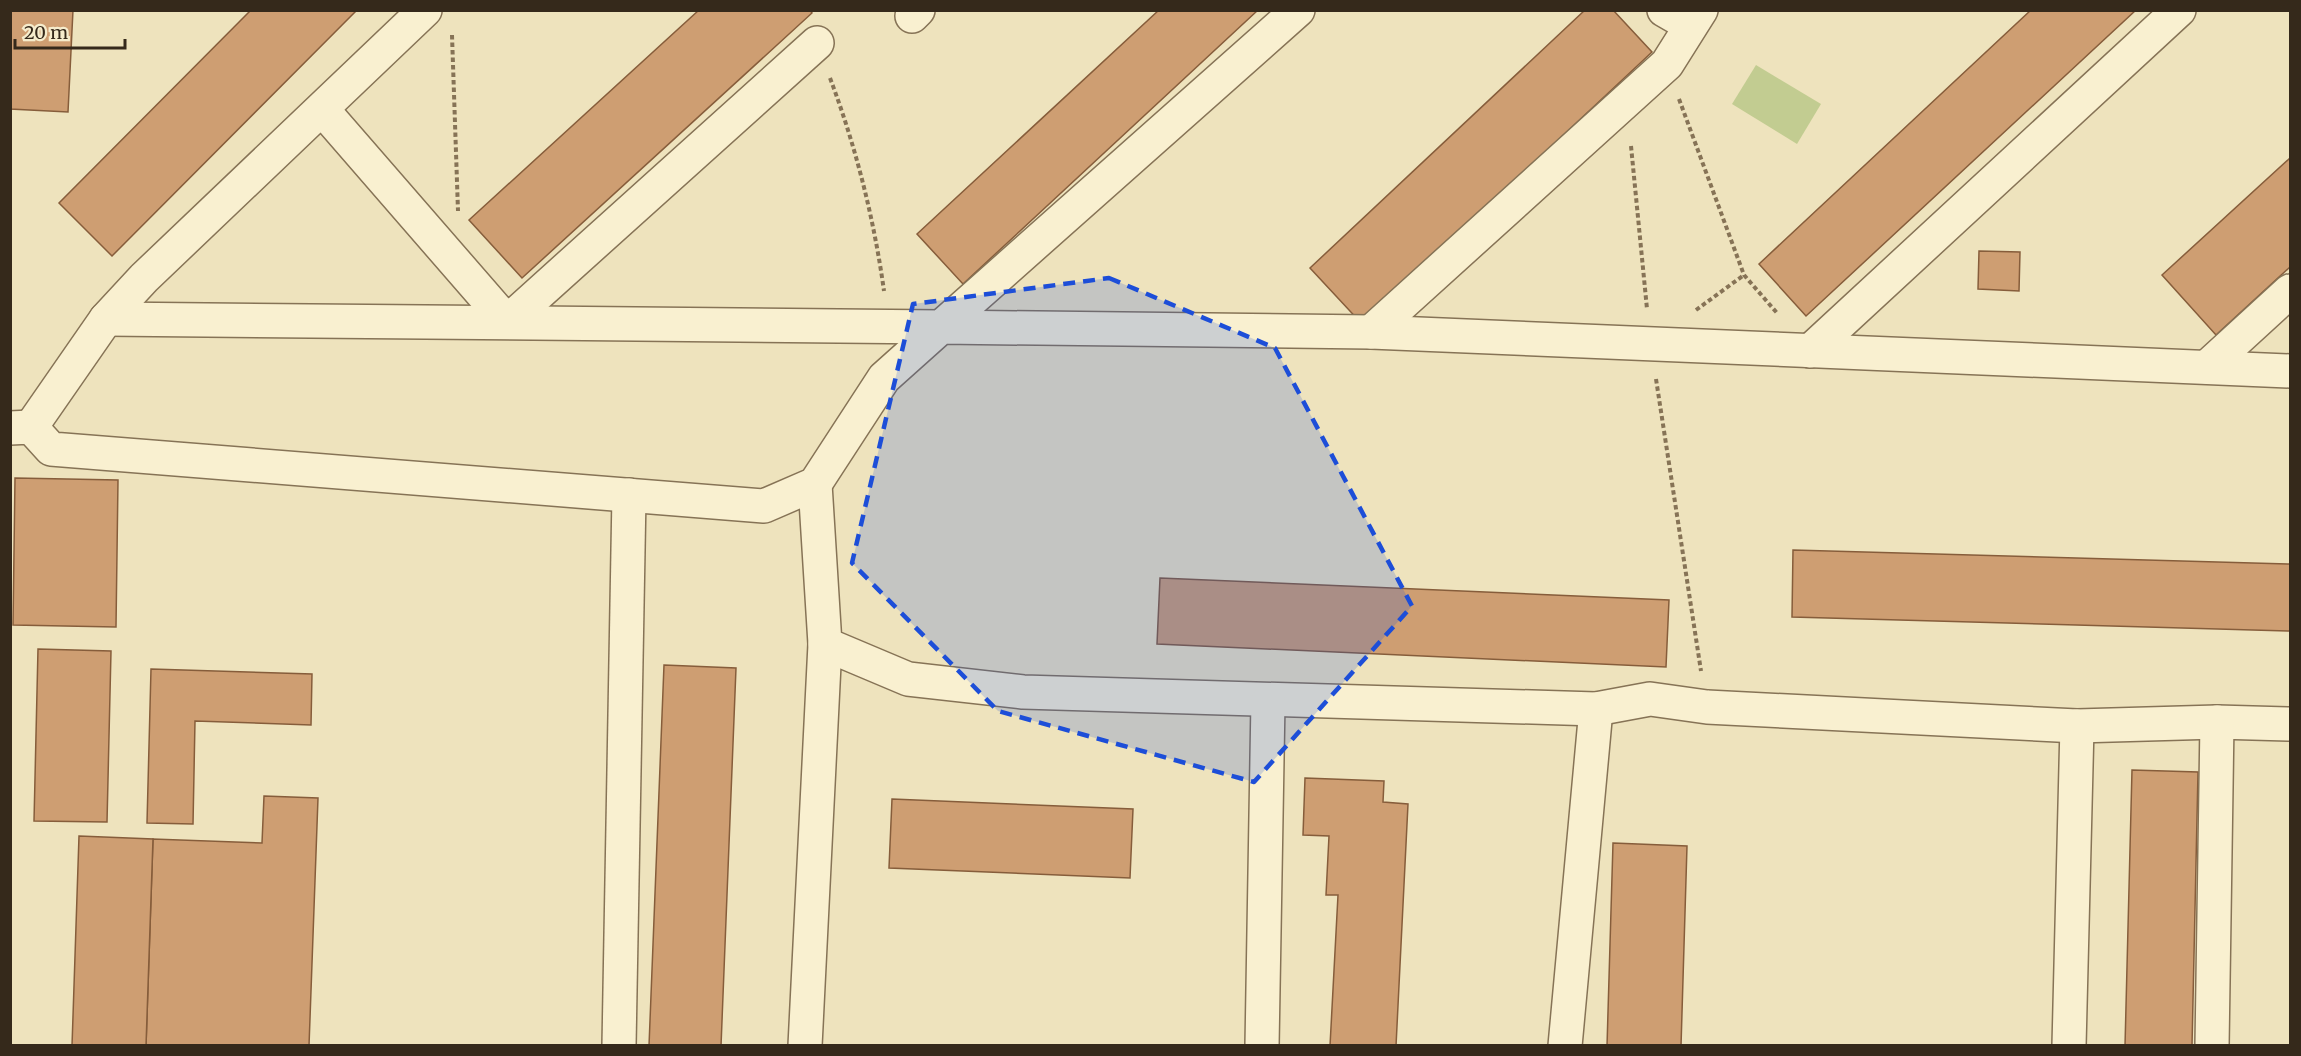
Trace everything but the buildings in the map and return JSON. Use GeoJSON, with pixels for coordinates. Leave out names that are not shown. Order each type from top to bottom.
{"type":"FeatureCollection","features":[{"type":"Feature","properties":{"kind":"lane"},"geometry":{"type":"LineString","coordinates":[[425,10],[144,278],[106,319],[21,427],[51,449],[764,506],[815,484],[884,378],[1298,10]]}},
{"type":"Feature","properties":{"kind":"lane"},"geometry":{"type":"LineString","coordinates":[[1810,351],[2179,10]]}},
{"type":"Feature","properties":{"kind":"lane"},"geometry":{"type":"LineString","coordinates":[[1371,332],[1666,64],[1685,16]]}},
{"type":"Feature","properties":{"kind":"lane"},"geometry":{"type":"LineString","coordinates":[[507,322],[817,43]]}},
{"type":"Feature","properties":{"kind":"lane"},"geometry":{"type":"LineString","coordinates":[[322,109],[507,322]]}},
{"type":"Feature","properties":{"kind":"lane"},"geometry":{"type":"LineString","coordinates":[[2207,366],[2290,291]]}},
{"type":"Feature","properties":{"kind":"lane"},"geometry":{"type":"LineString","coordinates":[[106,319],[1371,332],[2290,371]]}},
{"type":"Feature","properties":{"kind":"lane"},"geometry":{"type":"LineString","coordinates":[[805,1046],[825,644],[815,484]]}},
{"type":"Feature","properties":{"kind":"lane"},"geometry":{"type":"LineString","coordinates":[[619,1046],[629,495]]}},
{"type":"Feature","properties":{"kind":"lane"},"geometry":{"type":"LineString","coordinates":[[825,644],[908,679],[1023,692],[1596,709],[1650,699],[1707,707],[2077,726],[2217,722],[2290,724]]}},
{"type":"Feature","properties":{"kind":"lane"},"geometry":{"type":"LineString","coordinates":[[1262,1046],[1268,701]]}},
{"type":"Feature","properties":{"kind":"lane"},"geometry":{"type":"LineString","coordinates":[[1565,1046],[1596,709]]}},
{"type":"Feature","properties":{"kind":"lane"},"geometry":{"type":"LineString","coordinates":[[2212,1046],[2217,722]]}},
{"type":"Feature","properties":{"kind":"lane"},"geometry":{"type":"LineString","coordinates":[[2069,1046],[2077,726]]}},
{"type":"Feature","properties":{"kind":"path"},"geometry":{"type":"LineString","coordinates":[[452,34],[461,270]]}},
{"type":"Feature","properties":{"kind":"path"},"geometry":{"type":"LineString","coordinates":[[817,43],[850,132],[878,246],[890,326]]}},
{"type":"Feature","properties":{"kind":"path"},"geometry":{"type":"LineString","coordinates":[[1666,64],[1744,275],[1810,351]]}},
{"type":"Feature","properties":{"kind":"path"},"geometry":{"type":"LineString","coordinates":[[1626,101],[1650,344],[1707,707]]}},
{"type":"Feature","properties":{"kind":"highlighted area"},"geometry":{"type":"Polygon","coordinates":[[[1109,278],[1275,348],[1412,606],[1254,782],[998,711],[852,563],[913,304],[1109,278]]]}},
{"type":"Feature","properties":{"kind":"green space"},"geometry":{"type":"Polygon","coordinates":[[[1756,65],[1821,104],[1797,144],[1732,104],[1756,65]]]}}]}
